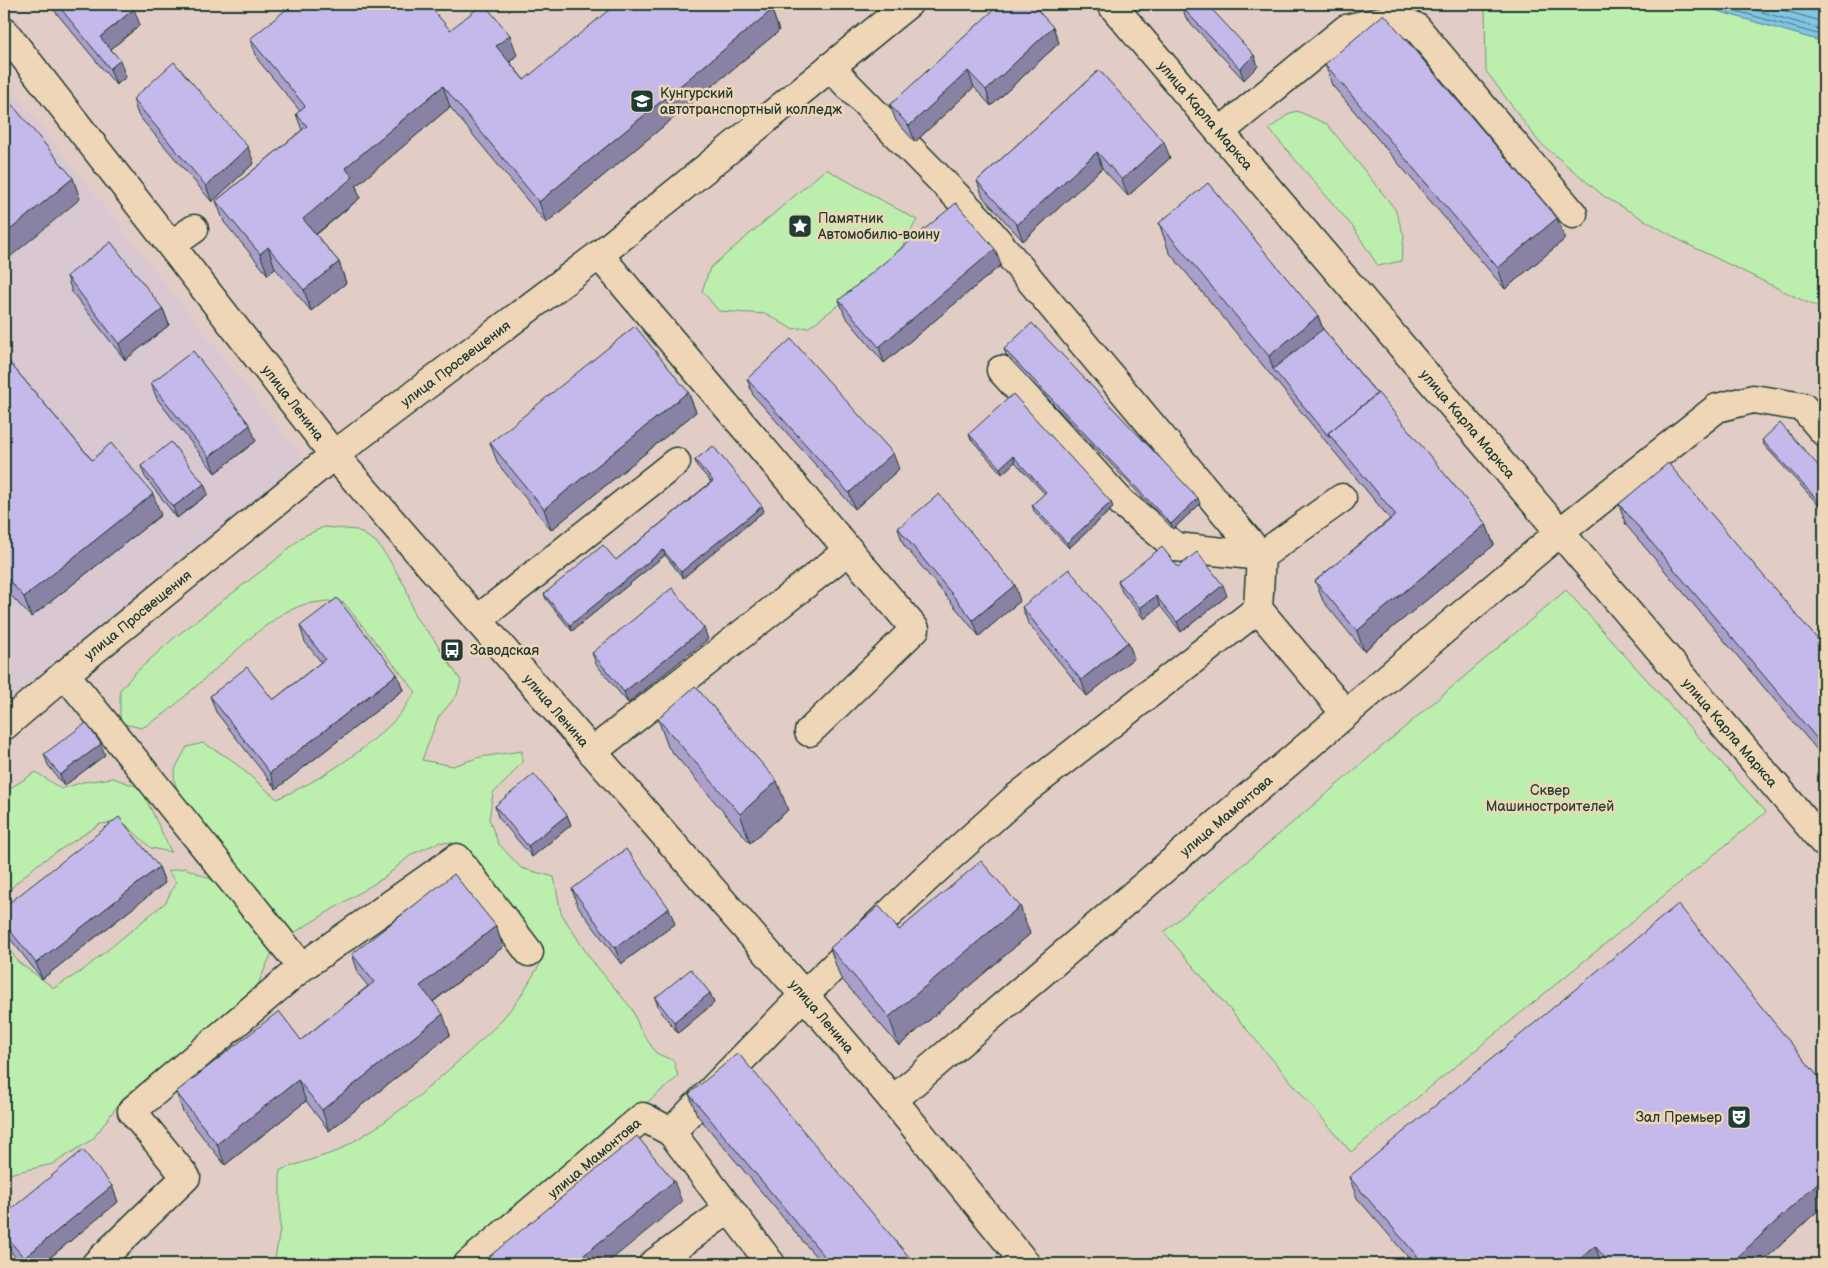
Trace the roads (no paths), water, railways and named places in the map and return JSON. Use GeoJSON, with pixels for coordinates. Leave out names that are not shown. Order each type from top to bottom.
{"type":"FeatureCollection","features":[{"type":"Feature","properties":{"kind":"street","name":"улица Просвещения"},"geometry":{"type":"LineString","coordinates":[[4,726],[334,455],[599,255],[908,4]]}},
{"type":"Feature","properties":{"kind":"street","name":"улица Карла Маркса"},"geometry":{"type":"LineString","coordinates":[[1111,4],[1824,843]]}},
{"type":"Feature","properties":{"kind":"street"},"geometry":{"type":"LineString","coordinates":[[1220,132],[1346,29],[1394,18],[1416,27],[1573,214]]}},
{"type":"Feature","properties":{"kind":"street","name":"улица Ленина"},"geometry":{"type":"LineString","coordinates":[[4,32],[334,455],[804,995],[893,1100],[1026,1264]]}},
{"type":"Feature","properties":{"kind":"street"},"geometry":{"type":"LineString","coordinates":[[830,67],[980,220],[1261,556],[1258,609],[1345,713]]}},
{"type":"Feature","properties":{"kind":"street"},"geometry":{"type":"LineString","coordinates":[[171,245],[194,229]]}},
{"type":"Feature","properties":{"kind":"street"},"geometry":{"type":"LineString","coordinates":[[599,255],[915,629],[809,732]]}},
{"type":"Feature","properties":{"kind":"street"},"geometry":{"type":"LineString","coordinates":[[1001,370],[1121,502],[1176,547],[1261,556],[1342,498]]}},
{"type":"Feature","properties":{"kind":"street","name":"улица Мамонтова"},"geometry":{"type":"LineString","coordinates":[[893,1100],[1345,713],[1559,533],[1717,408],[1753,398],[1803,407],[1824,432]]}},
{"type":"Feature","properties":{"kind":"street"},"geometry":{"type":"LineString","coordinates":[[477,620],[676,462]]}},
{"type":"Feature","properties":{"kind":"street"},"geometry":{"type":"LineString","coordinates":[[592,752],[848,550]]}},
{"type":"Feature","properties":{"kind":"street"},"geometry":{"type":"LineString","coordinates":[[771,1264],[670,1132],[804,995],[930,875],[1017,797],[1258,609]]}},
{"type":"Feature","properties":{"kind":"street"},"geometry":{"type":"LineString","coordinates":[[65,674],[302,967]]}},
{"type":"Feature","properties":{"kind":"street"},"geometry":{"type":"LineString","coordinates":[[96,1264],[186,1177],[132,1111],[302,967],[457,858],[529,952]]}},
{"type":"Feature","properties":{"kind":"street","name":"улица Мамонтова"},"geometry":{"type":"LineString","coordinates":[[468,1264],[643,1118],[670,1132]]}},
{"type":"Feature","properties":{"kind":"street"},"geometry":{"type":"LineString","coordinates":[[653,1264],[730,1209]]}},
{"type":"Feature","properties":{"kind":"water"},"geometry":{"type":"Polygon","coordinates":[[[1694,4],[1824,4],[1824,42],[1694,4]]]}},
{"type":"Feature","properties":{"kind":"place","name":"Кунгурский автотранспортный колледж"},"geometry":{"type":"Point","coordinates":[642,101]}},
{"type":"Feature","properties":{"kind":"place","name":"Памятник Автомобилю-воину"},"geometry":{"type":"Point","coordinates":[800,226]}},
{"type":"Feature","properties":{"kind":"place","name":"Заводская"},"geometry":{"type":"Point","coordinates":[452,650]}},
{"type":"Feature","properties":{"kind":"place","name":"Зал Премьер"},"geometry":{"type":"Point","coordinates":[1739,1117]}},
{"type":"Feature","properties":{"kind":"park label","name":"Сквер Машиностроителей"},"geometry":{"type":"Point","coordinates":[1550,798]}}]}
